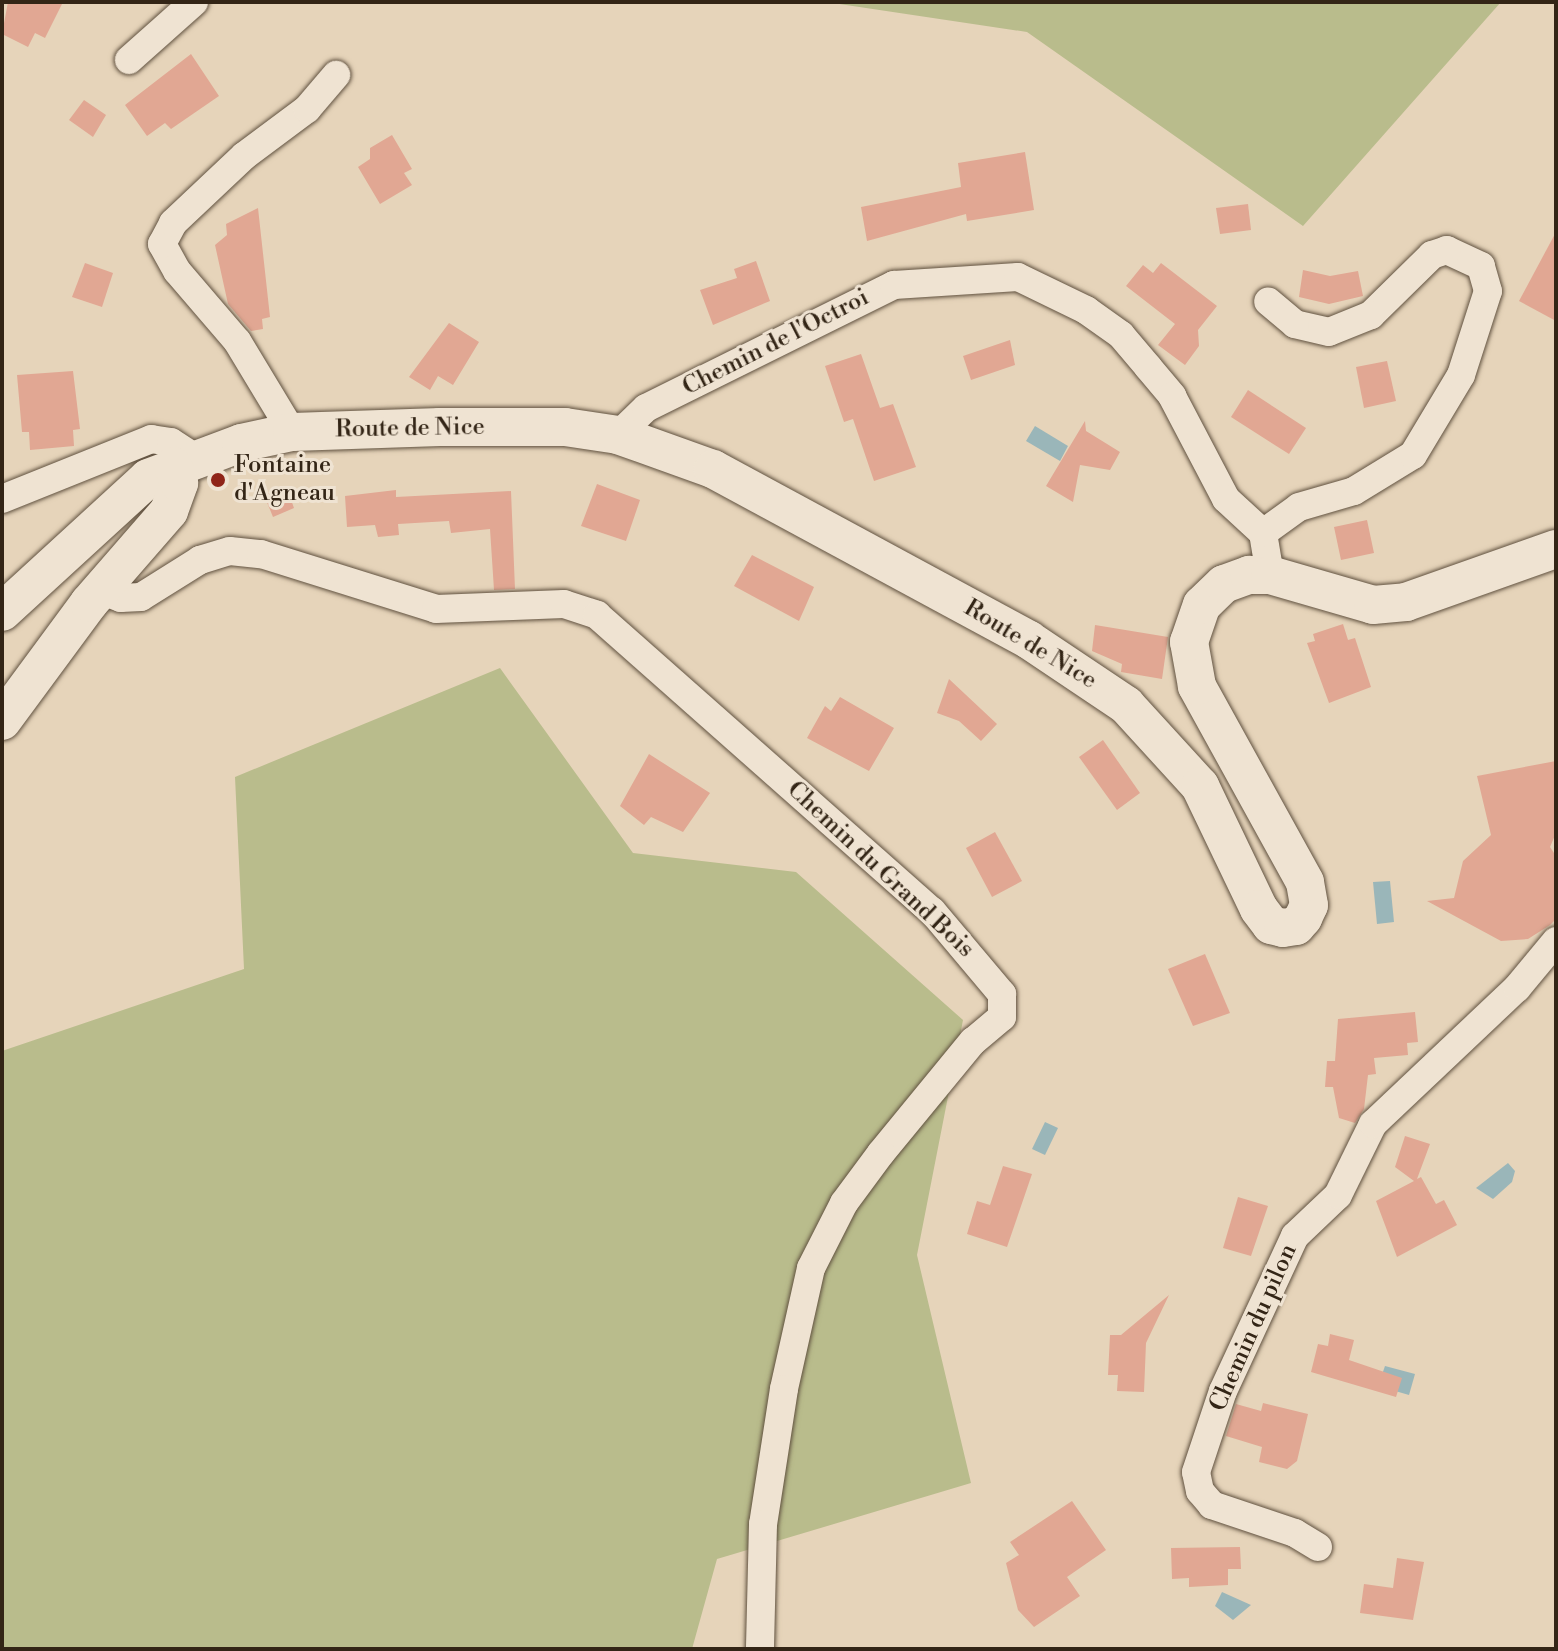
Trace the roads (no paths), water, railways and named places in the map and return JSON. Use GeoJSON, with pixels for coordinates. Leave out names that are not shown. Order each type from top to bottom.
{"type":"FeatureCollection","features":[{"type":"Feature","properties":{"kind":"main road","name":"Route de Nice"},"geometry":{"type":"LineString","coordinates":[[2,612],[119,500],[183,461],[292,432],[531,427],[618,435],[713,469],[1029,640],[1126,705],[1200,786],[1259,909],[1271,925],[1283,928],[1296,926],[1303,918],[1309,905],[1305,882],[1205,704],[1189,642],[1202,605],[1224,584],[1270,575],[1373,605],[1441,591],[1556,549]]}},
{"type":"Feature","properties":{"kind":"main road"},"geometry":{"type":"LineString","coordinates":[[2,721],[100,590],[169,511],[183,461]]}},
{"type":"Feature","properties":{"kind":"street"},"geometry":{"type":"LineString","coordinates":[[129,60],[194,2]]}},
{"type":"Feature","properties":{"kind":"street"},"geometry":{"type":"LineString","coordinates":[[292,432],[237,341],[177,271],[162,244],[173,223],[244,156],[307,109],[336,75]]}},
{"type":"Feature","properties":{"kind":"street"},"geometry":{"type":"LineString","coordinates":[[1268,301],[1295,324],[1329,332],[1371,315],[1432,255],[1447,250],[1481,266],[1488,291],[1461,375],[1413,455],[1354,491],[1299,507],[1263,533],[1270,575]]}},
{"type":"Feature","properties":{"kind":"street","name":"Chemin de l'Octroi"},"geometry":{"type":"LineString","coordinates":[[618,435],[646,408],[860,298],[928,279],[1018,277],[1052,290],[1121,335],[1172,396],[1226,499],[1263,533]]}},
{"type":"Feature","properties":{"kind":"street"},"geometry":{"type":"LineString","coordinates":[[2,499],[151,439],[171,442],[183,461]]}},
{"type":"Feature","properties":{"kind":"street","name":"Chemin du Grand Bois"},"geometry":{"type":"LineString","coordinates":[[100,590],[121,598],[141,597],[200,560],[230,551],[261,554],[436,609],[564,604],[597,615],[932,911],[1002,994],[1002,1017],[973,1041],[881,1153],[844,1203],[811,1268],[784,1389],[763,1524],[760,1649]]}},
{"type":"Feature","properties":{"kind":"street","name":"Chemin du pilon"},"geometry":{"type":"LineString","coordinates":[[1318,1547],[1295,1533],[1212,1505],[1200,1491],[1196,1472],[1223,1391],[1295,1236],[1338,1195],[1373,1124],[1517,988],[1556,941]]}},
{"type":"Feature","properties":{"kind":"water"},"geometry":{"type":"Polygon","coordinates":[[[1035,426],[1068,446],[1060,461],[1026,441],[1035,426]]]}},
{"type":"Feature","properties":{"kind":"water"},"geometry":{"type":"Polygon","coordinates":[[[1390,881],[1394,922],[1377,924],[1373,882],[1390,881]]]}},
{"type":"Feature","properties":{"kind":"water"},"geometry":{"type":"Polygon","coordinates":[[[1045,1122],[1058,1128],[1045,1155],[1032,1149],[1045,1122]]]}},
{"type":"Feature","properties":{"kind":"water"},"geometry":{"type":"Polygon","coordinates":[[[1508,1163],[1515,1171],[1512,1182],[1493,1199],[1476,1188],[1508,1163]]]}},
{"type":"Feature","properties":{"kind":"water"},"geometry":{"type":"Polygon","coordinates":[[[1385,1366],[1415,1374],[1409,1395],[1378,1386],[1385,1366]]]}},
{"type":"Feature","properties":{"kind":"water"},"geometry":{"type":"Polygon","coordinates":[[[1222,1592],[1251,1605],[1233,1620],[1215,1606],[1222,1592]]]}},
{"type":"Feature","properties":{"kind":"place","name":"Fontaine d'Agneau"},"geometry":{"type":"Point","coordinates":[218,480]}}]}
